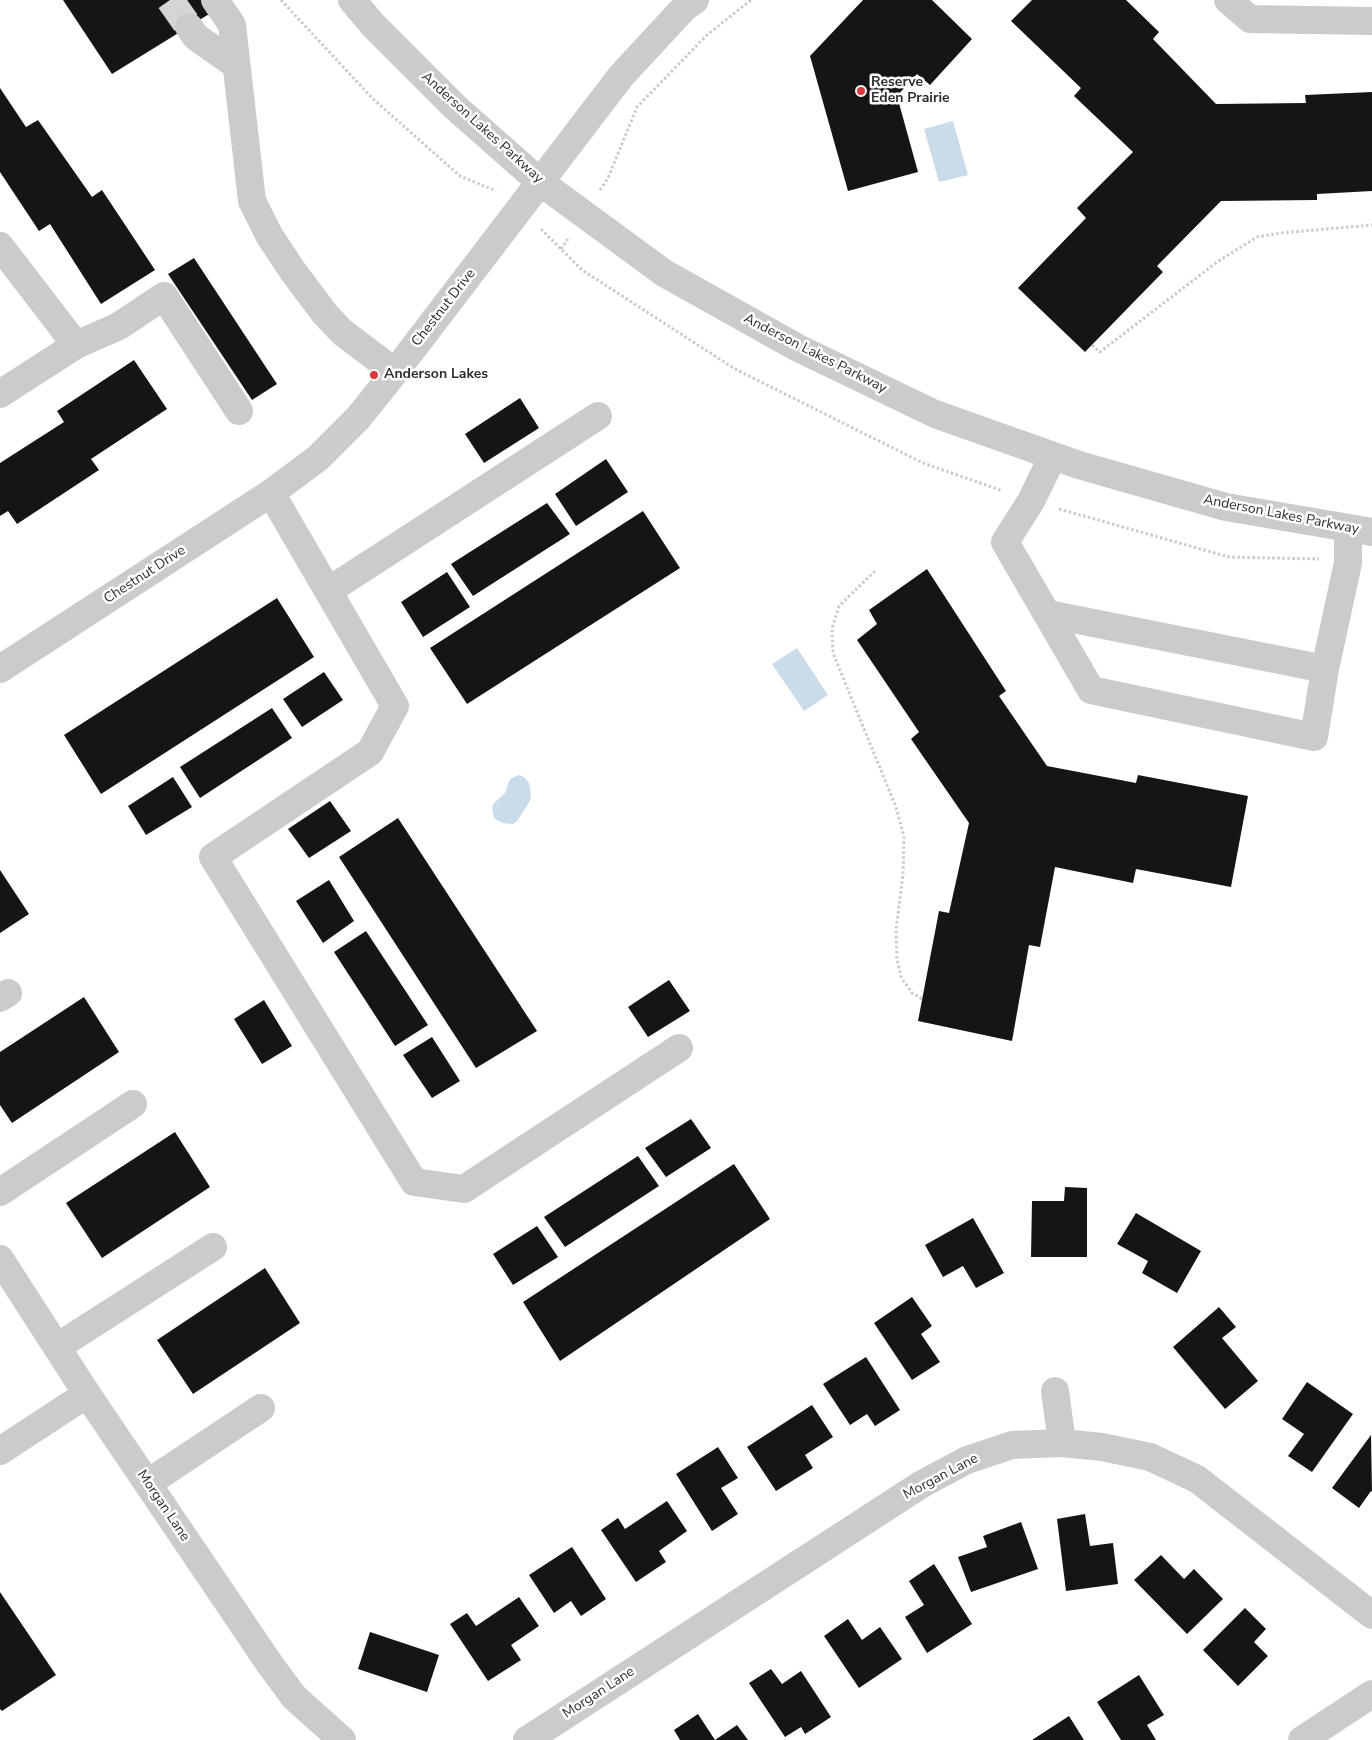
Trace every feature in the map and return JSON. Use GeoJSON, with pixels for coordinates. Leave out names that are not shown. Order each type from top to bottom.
{"type":"FeatureCollection","features":[{"type":"Feature","properties":{"kind":"street"},"geometry":{"type":"LineString","coordinates":[[215,0],[232,25],[252,201],[269,235],[325,314],[342,332],[395,372]]}},
{"type":"Feature","properties":{"kind":"street","name":"Anderson Lakes Parkway"},"geometry":{"type":"LineString","coordinates":[[352,0],[373,25],[455,107],[540,182],[664,272],[798,348],[935,414],[1079,465],[1226,507],[1360,530]]}},
{"type":"Feature","properties":{"kind":"street","name":"Chestnut Drive"},"geometry":{"type":"LineString","coordinates":[[0,669],[271,493],[324,451],[358,418],[395,372],[621,76],[684,8],[695,0]]}},
{"type":"Feature","properties":{"kind":"street"},"geometry":{"type":"LineString","coordinates":[[1228,0],[1250,19],[1372,21]]}},
{"type":"Feature","properties":{"kind":"street"},"geometry":{"type":"LineString","coordinates":[[188,26],[196,38],[236,66]]}},
{"type":"Feature","properties":{"kind":"street"},"geometry":{"type":"LineString","coordinates":[[0,246],[76,345]]}},
{"type":"Feature","properties":{"kind":"street"},"geometry":{"type":"LineString","coordinates":[[0,394],[76,345],[119,326],[164,296],[239,411]]}},
{"type":"Feature","properties":{"kind":"street"},"geometry":{"type":"LineString","coordinates":[[328,591],[598,416]]}},
{"type":"Feature","properties":{"kind":"street"},"geometry":{"type":"LineString","coordinates":[[1053,456],[1031,501],[1005,542],[1091,690],[1314,737],[1325,669],[1348,563],[1360,530]]}},
{"type":"Feature","properties":{"kind":"street"},"geometry":{"type":"LineString","coordinates":[[271,493],[395,706],[370,752],[213,857],[414,1182],[464,1189],[678,1048]]}},
{"type":"Feature","properties":{"kind":"street"},"geometry":{"type":"LineString","coordinates":[[1048,614],[1325,669]]}},
{"type":"Feature","properties":{"kind":"street"},"geometry":{"type":"LineString","coordinates":[[0,1192],[133,1104]]}},
{"type":"Feature","properties":{"kind":"street"},"geometry":{"type":"LineString","coordinates":[[57,1348],[213,1247]]}},
{"type":"Feature","properties":{"kind":"street","name":"Morgan Lane"},"geometry":{"type":"LineString","coordinates":[[0,1259],[87,1394],[269,1663],[294,1697],[342,1740]]}},
{"type":"Feature","properties":{"kind":"street"},"geometry":{"type":"LineString","coordinates":[[1055,1391],[1062,1443]]}},
{"type":"Feature","properties":{"kind":"street"},"geometry":{"type":"LineString","coordinates":[[0,1451],[87,1394]]}},
{"type":"Feature","properties":{"kind":"street"},"geometry":{"type":"LineString","coordinates":[[148,1483],[261,1408]]}},
{"type":"Feature","properties":{"kind":"street","name":"Morgan Lane"},"geometry":{"type":"LineString","coordinates":[[527,1740],[922,1484],[967,1460],[1012,1445],[1062,1443],[1102,1447],[1150,1457],[1197,1479],[1372,1615]]}},
{"type":"Feature","properties":{"kind":"street"},"geometry":{"type":"LineString","coordinates":[[1302,1740],[1372,1694]]}},
{"type":"Feature","properties":{"kind":"path"},"geometry":{"type":"LineString","coordinates":[[281,0],[372,98],[460,176],[498,192],[520,209],[561,249]]}},
{"type":"Feature","properties":{"kind":"path"},"geometry":{"type":"LineString","coordinates":[[608,178],[637,107],[708,35],[751,0]]}},
{"type":"Feature","properties":{"kind":"path"},"geometry":{"type":"LineString","coordinates":[[1092,345],[1100,352],[1217,262],[1257,237],[1372,225]]}},
{"type":"Feature","properties":{"kind":"path"},"geometry":{"type":"LineString","coordinates":[[875,571],[839,606],[832,629],[833,653],[896,807],[904,837],[903,874],[896,930],[898,959],[901,977],[912,993],[922,1000]]}},
{"type":"Feature","properties":{"kind":"water"},"geometry":{"type":"Polygon","coordinates":[[[953,121],[968,175],[939,182],[924,129],[953,121]]]}},
{"type":"Feature","properties":{"kind":"water"},"geometry":{"type":"Polygon","coordinates":[[[797,648],[828,695],[804,711],[772,664],[797,648]]]}},
{"type":"Feature","properties":{"kind":"water"},"geometry":{"type":"Polygon","coordinates":[[[519,775],[524,777],[529,783],[530,801],[517,821],[513,824],[502,823],[494,818],[493,804],[505,793],[510,779],[519,775]]]}},
{"type":"Feature","properties":{"kind":"building"},"geometry":{"type":"Polygon","coordinates":[[[63,0],[206,0],[214,11],[112,74],[63,0]]]}},
{"type":"Feature","properties":{"kind":"building","name":"Reserve Eden Prairie"},"geometry":{"type":"Polygon","coordinates":[[[863,0],[932,0],[972,39],[930,85],[917,74],[897,96],[918,172],[848,191],[810,56],[863,0]]]}},
{"type":"Feature","properties":{"kind":"building"},"geometry":{"type":"Polygon","coordinates":[[[1032,0],[1126,0],[1159,32],[1153,39],[1216,104],[1306,103],[1305,95],[1372,92],[1372,191],[1317,194],[1317,200],[1221,201],[1157,266],[1163,272],[1085,352],[1018,288],[1086,218],[1077,208],[1133,152],[1074,96],[1081,88],[1011,21],[1032,0]]]}},
{"type":"Feature","properties":{"kind":"building"},"geometry":{"type":"Polygon","coordinates":[[[0,88],[26,127],[38,120],[92,197],[102,190],[155,270],[101,304],[50,224],[39,231],[0,172],[0,88]]]}},
{"type":"Feature","properties":{"kind":"building"},"geometry":{"type":"Polygon","coordinates":[[[194,258],[277,384],[252,400],[168,274],[194,258]]]}},
{"type":"Feature","properties":{"kind":"building"},"geometry":{"type":"Polygon","coordinates":[[[134,360],[167,409],[91,459],[99,470],[17,524],[8,511],[0,516],[0,463],[64,422],[57,411],[134,360]]]}},
{"type":"Feature","properties":{"kind":"building"},"geometry":{"type":"Polygon","coordinates":[[[520,398],[539,428],[484,463],[465,434],[520,398]]]}},
{"type":"Feature","properties":{"kind":"building"},"geometry":{"type":"Polygon","coordinates":[[[606,459],[628,492],[576,526],[555,494],[606,459]]]}},
{"type":"Feature","properties":{"kind":"building"},"geometry":{"type":"Polygon","coordinates":[[[547,503],[570,534],[473,596],[451,564],[547,503]]]}},
{"type":"Feature","properties":{"kind":"building"},"geometry":{"type":"Polygon","coordinates":[[[643,511],[680,568],[467,704],[430,648],[643,511]]]}},
{"type":"Feature","properties":{"kind":"building"},"geometry":{"type":"Polygon","coordinates":[[[927,569],[1006,691],[999,696],[1047,766],[1136,783],[1138,775],[1248,796],[1231,887],[1136,869],[1133,883],[1055,867],[1040,947],[1029,945],[1012,1041],[918,1021],[939,911],[949,913],[969,823],[911,739],[919,732],[857,640],[877,624],[869,610],[927,569]]]}},
{"type":"Feature","properties":{"kind":"building"},"geometry":{"type":"Polygon","coordinates":[[[447,572],[470,607],[423,637],[401,602],[447,572]]]}},
{"type":"Feature","properties":{"kind":"building"},"geometry":{"type":"Polygon","coordinates":[[[277,598],[314,657],[101,794],[64,735],[277,598]]]}},
{"type":"Feature","properties":{"kind":"building"},"geometry":{"type":"Polygon","coordinates":[[[324,672],[343,700],[302,727],[283,699],[324,672]]]}},
{"type":"Feature","properties":{"kind":"building"},"geometry":{"type":"Polygon","coordinates":[[[272,708],[292,738],[200,798],[180,767],[272,708]]]}},
{"type":"Feature","properties":{"kind":"building"},"geometry":{"type":"Polygon","coordinates":[[[173,777],[192,807],[146,835],[128,806],[173,777]]]}},
{"type":"Feature","properties":{"kind":"building"},"geometry":{"type":"Polygon","coordinates":[[[330,801],[351,831],[309,858],[288,829],[330,801]]]}},
{"type":"Feature","properties":{"kind":"building"},"geometry":{"type":"Polygon","coordinates":[[[398,818],[537,1031],[476,1068],[339,857],[398,818]]]}},
{"type":"Feature","properties":{"kind":"building"},"geometry":{"type":"Polygon","coordinates":[[[0,870],[29,914],[0,933],[0,870]]]}},
{"type":"Feature","properties":{"kind":"building"},"geometry":{"type":"Polygon","coordinates":[[[329,880],[354,921],[323,943],[296,901],[329,880]]]}},
{"type":"Feature","properties":{"kind":"building"},"geometry":{"type":"Polygon","coordinates":[[[366,931],[428,1025],[395,1046],[334,952],[366,931]]]}},
{"type":"Feature","properties":{"kind":"building"},"geometry":{"type":"Polygon","coordinates":[[[669,980],[690,1011],[648,1037],[628,1007],[669,980]]]}},
{"type":"Feature","properties":{"kind":"building"},"geometry":{"type":"Polygon","coordinates":[[[84,997],[119,1052],[12,1123],[0,1105],[0,1052],[84,997]]]}},
{"type":"Feature","properties":{"kind":"building"},"geometry":{"type":"Polygon","coordinates":[[[264,1000],[292,1046],[262,1064],[234,1019],[264,1000]]]}},
{"type":"Feature","properties":{"kind":"building"},"geometry":{"type":"Polygon","coordinates":[[[432,1037],[460,1081],[432,1098],[403,1055],[432,1037]]]}},
{"type":"Feature","properties":{"kind":"building"},"geometry":{"type":"Polygon","coordinates":[[[691,1119],[711,1148],[666,1177],[645,1148],[691,1119]]]}},
{"type":"Feature","properties":{"kind":"building"},"geometry":{"type":"Polygon","coordinates":[[[175,1132],[210,1187],[102,1258],[66,1203],[175,1132]]]}},
{"type":"Feature","properties":{"kind":"building"},"geometry":{"type":"Polygon","coordinates":[[[638,1156],[659,1186],[565,1247],[544,1217],[638,1156]]]}},
{"type":"Feature","properties":{"kind":"building"},"geometry":{"type":"Polygon","coordinates":[[[734,1164],[770,1219],[560,1361],[523,1302],[734,1164]]]}},
{"type":"Feature","properties":{"kind":"building"},"geometry":{"type":"Polygon","coordinates":[[[1065,1187],[1087,1188],[1087,1257],[1031,1257],[1032,1201],[1064,1201],[1065,1187]]]}},
{"type":"Feature","properties":{"kind":"building"},"geometry":{"type":"Polygon","coordinates":[[[1136,1213],[1201,1251],[1177,1293],[1142,1273],[1148,1261],[1117,1244],[1136,1213]]]}},
{"type":"Feature","properties":{"kind":"building"},"geometry":{"type":"Polygon","coordinates":[[[973,1218],[1004,1273],[976,1288],[963,1266],[943,1277],[925,1245],[973,1218]]]}},
{"type":"Feature","properties":{"kind":"building"},"geometry":{"type":"Polygon","coordinates":[[[537,1226],[558,1257],[513,1285],[493,1254],[537,1226]]]}},
{"type":"Feature","properties":{"kind":"building"},"geometry":{"type":"Polygon","coordinates":[[[265,1268],[300,1323],[193,1394],[157,1340],[265,1268]]]}},
{"type":"Feature","properties":{"kind":"building"},"geometry":{"type":"Polygon","coordinates":[[[912,1297],[932,1326],[921,1334],[940,1362],[912,1380],[874,1323],[912,1297]]]}},
{"type":"Feature","properties":{"kind":"building"},"geometry":{"type":"Polygon","coordinates":[[[1219,1307],[1236,1327],[1222,1338],[1258,1381],[1225,1409],[1173,1347],[1219,1307]]]}},
{"type":"Feature","properties":{"kind":"building"},"geometry":{"type":"Polygon","coordinates":[[[866,1357],[900,1410],[875,1426],[867,1414],[850,1425],[823,1384],[866,1357]]]}},
{"type":"Feature","properties":{"kind":"building"},"geometry":{"type":"Polygon","coordinates":[[[1307,1382],[1353,1414],[1312,1472],[1288,1456],[1304,1434],[1282,1419],[1307,1382]]]}},
{"type":"Feature","properties":{"kind":"building"},"geometry":{"type":"Polygon","coordinates":[[[812,1405],[833,1437],[805,1455],[813,1468],[776,1491],[747,1447],[812,1405]]]}},
{"type":"Feature","properties":{"kind":"building"},"geometry":{"type":"Polygon","coordinates":[[[1371,1435],[1372,1492],[1359,1508],[1332,1488],[1371,1435]]]}},
{"type":"Feature","properties":{"kind":"building"},"geometry":{"type":"Polygon","coordinates":[[[718,1447],[738,1478],[721,1488],[738,1514],[712,1531],[676,1474],[718,1447]]]}},
{"type":"Feature","properties":{"kind":"building"},"geometry":{"type":"Polygon","coordinates":[[[667,1501],[687,1531],[659,1551],[666,1562],[636,1582],[601,1530],[618,1518],[625,1529],[667,1501]]]}},
{"type":"Feature","properties":{"kind":"building"},"geometry":{"type":"Polygon","coordinates":[[[1085,1514],[1090,1546],[1113,1543],[1118,1584],[1066,1591],[1057,1519],[1085,1514]]]}},
{"type":"Feature","properties":{"kind":"building"},"geometry":{"type":"Polygon","coordinates":[[[1021,1522],[1038,1569],[971,1592],[958,1557],[987,1547],[983,1536],[1021,1522]]]}},
{"type":"Feature","properties":{"kind":"building"},"geometry":{"type":"Polygon","coordinates":[[[572,1547],[606,1599],[581,1616],[571,1601],[554,1613],[529,1575],[572,1547]]]}},
{"type":"Feature","properties":{"kind":"building"},"geometry":{"type":"Polygon","coordinates":[[[1161,1555],[1184,1579],[1194,1569],[1223,1599],[1187,1634],[1134,1580],[1161,1555]]]}},
{"type":"Feature","properties":{"kind":"building"},"geometry":{"type":"Polygon","coordinates":[[[934,1564],[972,1624],[927,1653],[905,1617],[924,1605],[909,1581],[934,1564]]]}},
{"type":"Feature","properties":{"kind":"building"},"geometry":{"type":"Polygon","coordinates":[[[0,1592],[56,1675],[2,1711],[0,1709],[0,1592]]]}},
{"type":"Feature","properties":{"kind":"building"},"geometry":{"type":"Polygon","coordinates":[[[519,1597],[539,1626],[511,1645],[521,1660],[488,1681],[450,1624],[467,1613],[476,1626],[519,1597]]]}},
{"type":"Feature","properties":{"kind":"building"},"geometry":{"type":"Polygon","coordinates":[[[1245,1608],[1266,1629],[1254,1642],[1268,1656],[1238,1686],[1203,1650],[1245,1608]]]}},
{"type":"Feature","properties":{"kind":"building"},"geometry":{"type":"Polygon","coordinates":[[[848,1619],[862,1640],[880,1627],[902,1659],[859,1688],[824,1636],[848,1619]]]}},
{"type":"Feature","properties":{"kind":"building"},"geometry":{"type":"Polygon","coordinates":[[[370,1632],[439,1655],[427,1692],[358,1669],[370,1632]]]}},
{"type":"Feature","properties":{"kind":"building"},"geometry":{"type":"Polygon","coordinates":[[[771,1669],[782,1684],[801,1671],[831,1717],[805,1734],[801,1727],[785,1737],[749,1683],[771,1669]]]}},
{"type":"Feature","properties":{"kind":"building"},"geometry":{"type":"Polygon","coordinates":[[[1139,1675],[1164,1715],[1147,1725],[1156,1740],[1121,1740],[1097,1702],[1139,1675]]]}},
{"type":"Feature","properties":{"kind":"building"},"geometry":{"type":"Polygon","coordinates":[[[698,1714],[715,1740],[680,1740],[674,1730],[698,1714]]]}},
{"type":"Feature","properties":{"kind":"building"},"geometry":{"type":"Polygon","coordinates":[[[1069,1716],[1084,1740],[1032,1740],[1069,1716]]]}},
{"type":"Feature","properties":{"kind":"building"},"geometry":{"type":"Polygon","coordinates":[[[737,1725],[748,1740],[715,1740],[737,1725]]]}},
{"type":"Feature","properties":{"kind":"tunnel"},"geometry":{"type":"LineString","coordinates":[[170,0],[189,27]]}},
{"type":"Feature","properties":{"kind":"place","name":"Reserve Eden Prairie"},"geometry":{"type":"Point","coordinates":[861,91]}},
{"type":"Feature","properties":{"kind":"place","name":"Anderson Lakes"},"geometry":{"type":"Point","coordinates":[374,375]}}]}
